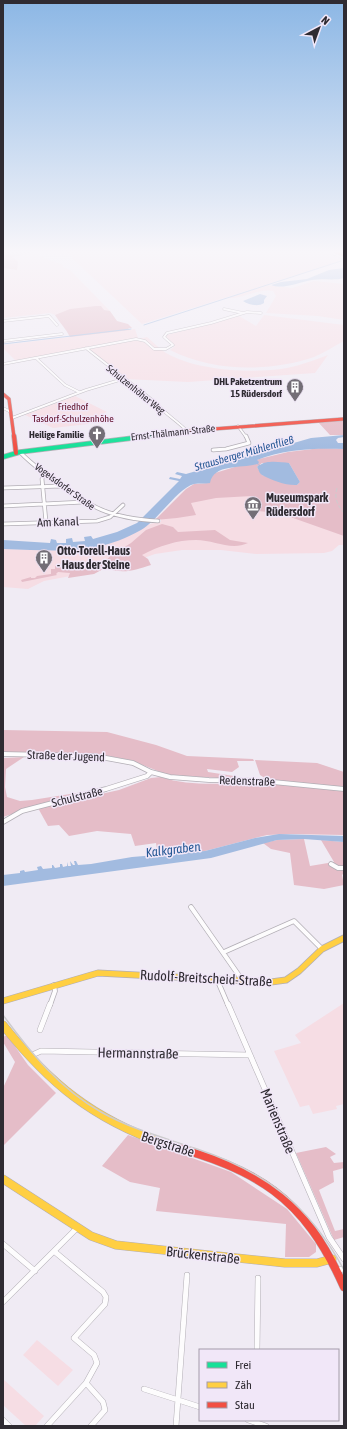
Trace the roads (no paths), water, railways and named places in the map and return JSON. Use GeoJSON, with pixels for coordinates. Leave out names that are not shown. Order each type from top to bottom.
{"type":"FeatureCollection","features":[{"type":"Feature","properties":{"kind":"street"},"geometry":{"type":"LineString","coordinates":[[3,321],[42,317]]}},
{"type":"Feature","properties":{"kind":"street"},"geometry":{"type":"LineString","coordinates":[[49,317],[57,325]]}},
{"type":"Feature","properties":{"kind":"street"},"geometry":{"type":"LineString","coordinates":[[3,364],[136,339],[145,341],[154,349],[166,349],[173,346],[165,339],[164,335],[167,333],[232,317]]}},
{"type":"Feature","properties":{"kind":"street"},"geometry":{"type":"LineString","coordinates":[[3,341],[62,334]]}},
{"type":"Feature","properties":{"kind":"street","name":"Schulzenhöher Weg"},"geometry":{"type":"LineString","coordinates":[[86,348],[123,379],[156,403],[164,412],[175,419],[186,430]]}},
{"type":"Feature","properties":{"kind":"street"},"geometry":{"type":"LineString","coordinates":[[36,358],[65,385],[79,392]]}},
{"type":"Feature","properties":{"kind":"street"},"geometry":{"type":"LineString","coordinates":[[12,418],[79,392],[123,379]]}},
{"type":"Feature","properties":{"kind":"street"},"geometry":{"type":"LineString","coordinates":[[3,394],[9,399],[18,453]]}},
{"type":"Feature","properties":{"kind":"street"},"geometry":{"type":"LineString","coordinates":[[3,408],[11,412]]}},
{"type":"Feature","properties":{"kind":"street","name":"Ernst-Thälmann-Straße"},"geometry":{"type":"LineString","coordinates":[[3,457],[18,453],[186,430],[344,419]]}},
{"type":"Feature","properties":{"kind":"street"},"geometry":{"type":"LineString","coordinates":[[213,450],[226,449],[250,443],[244,432],[238,426]]}},
{"type":"Feature","properties":{"kind":"street","name":"Vogelsdorfer Straße"},"geometry":{"type":"LineString","coordinates":[[18,453],[84,502],[99,511],[112,516],[158,521]]}},
{"type":"Feature","properties":{"kind":"street"},"geometry":{"type":"LineString","coordinates":[[45,474],[43,475],[42,480],[44,487],[46,522]]}},
{"type":"Feature","properties":{"kind":"street"},"geometry":{"type":"LineString","coordinates":[[3,488],[62,486]]}},
{"type":"Feature","properties":{"kind":"street"},"geometry":{"type":"LineString","coordinates":[[3,506],[84,502]]}},
{"type":"Feature","properties":{"kind":"street"},"geometry":{"type":"LineString","coordinates":[[112,516],[123,505]]}},
{"type":"Feature","properties":{"kind":"street","name":"Am Kanal"},"geometry":{"type":"LineString","coordinates":[[3,524],[97,521],[112,516]]}},
{"type":"Feature","properties":{"kind":"street","name":"Straße der Jugend"},"geometry":{"type":"LineString","coordinates":[[3,754],[95,756],[133,763],[151,772]]}},
{"type":"Feature","properties":{"kind":"street","name":"Redenstraße"},"geometry":{"type":"LineString","coordinates":[[151,772],[181,778],[263,781],[344,789]]}},
{"type":"Feature","properties":{"kind":"street","name":"Schulstraße"},"geometry":{"type":"LineString","coordinates":[[3,822],[22,812],[106,789],[147,776],[151,772]]}},
{"type":"Feature","properties":{"kind":"street"},"geometry":{"type":"LineString","coordinates":[[331,864],[338,868],[344,868]]}},
{"type":"Feature","properties":{"kind":"street"},"geometry":{"type":"LineString","coordinates":[[191,907],[224,952],[240,977],[240,980]]}},
{"type":"Feature","properties":{"kind":"street"},"geometry":{"type":"LineString","coordinates":[[224,952],[294,921],[322,949]]}},
{"type":"Feature","properties":{"kind":"street","name":"Rudolf-Breitscheid-Straße"},"geometry":{"type":"LineString","coordinates":[[3,1001],[98,973],[271,982],[286,980],[299,971],[322,949],[344,938]]}},
{"type":"Feature","properties":{"kind":"street","name":"Marienstraße"},"geometry":{"type":"LineString","coordinates":[[219,979],[219,984],[249,1055],[329,1237],[344,1259]]}},
{"type":"Feature","properties":{"kind":"street"},"geometry":{"type":"LineString","coordinates":[[40,1030],[56,991],[54,985]]}},
{"type":"Feature","properties":{"kind":"street","name":"Bergstraße"},"geometry":{"type":"LineString","coordinates":[[3,1025],[28,1057],[50,1080],[98,1116],[146,1138],[232,1166],[261,1181],[303,1216],[319,1237],[332,1259]]}},
{"type":"Feature","properties":{"kind":"street","name":"Hermannstraße"},"geometry":{"type":"LineString","coordinates":[[28,1057],[41,1051],[249,1055]]}},
{"type":"Feature","properties":{"kind":"street","name":"Brückenstraße"},"geometry":{"type":"LineString","coordinates":[[3,1179],[77,1228],[98,1240],[129,1247],[285,1263],[317,1263],[332,1259]]}},
{"type":"Feature","properties":{"kind":"street"},"geometry":{"type":"LineString","coordinates":[[3,1302],[55,1252],[77,1228]]}},
{"type":"Feature","properties":{"kind":"street"},"geometry":{"type":"LineString","coordinates":[[3,1244],[35,1271]]}},
{"type":"Feature","properties":{"kind":"street"},"geometry":{"type":"LineString","coordinates":[[47,1426],[86,1383],[97,1363],[97,1360],[74,1338],[105,1304],[106,1297],[103,1292],[55,1252]]}},
{"type":"Feature","properties":{"kind":"street"},"geometry":{"type":"LineString","coordinates":[[332,1259],[344,1287]]}},
{"type":"Feature","properties":{"kind":"street"},"geometry":{"type":"LineString","coordinates":[[338,1270],[344,1269]]}},
{"type":"Feature","properties":{"kind":"street"},"geometry":{"type":"LineString","coordinates":[[176,1426],[187,1275]]}},
{"type":"Feature","properties":{"kind":"street"},"geometry":{"type":"LineString","coordinates":[[257,1349],[258,1278]]}},
{"type":"Feature","properties":{"kind":"street"},"geometry":{"type":"LineString","coordinates":[[86,1383],[103,1402],[105,1410],[91,1426]]}},
{"type":"Feature","properties":{"kind":"street"},"geometry":{"type":"LineString","coordinates":[[144,1389],[199,1407]]}},
{"type":"Feature","properties":{"kind":"street"},"geometry":{"type":"LineString","coordinates":[[3,1420],[9,1426]]}},
{"type":"Feature","properties":{"kind":"street"},"geometry":{"type":"LineString","coordinates":[[256,1421],[266,1426]]}},
{"type":"Feature","properties":{"kind":"water"},"geometry":{"type":"Polygon","coordinates":[[[344,435],[344,437],[336,440],[338,443],[344,443],[344,449],[289,451],[257,460],[259,462],[258,464],[260,465],[270,462],[289,463],[300,482],[297,485],[289,485],[262,475],[257,467],[259,465],[257,464],[229,468],[217,472],[210,483],[194,484],[181,491],[148,525],[123,539],[90,548],[74,550],[57,551],[3,549],[3,540],[50,543],[51,539],[56,540],[57,543],[66,543],[66,539],[72,538],[73,542],[85,541],[84,537],[91,536],[93,539],[117,532],[137,523],[179,481],[169,479],[170,477],[180,479],[182,476],[175,474],[177,472],[186,474],[311,438],[344,435]]]}},
{"type":"Feature","properties":{"kind":"water"},"geometry":{"type":"Polygon","coordinates":[[[279,834],[344,836],[344,842],[304,839],[277,840],[211,858],[3,886],[3,875],[20,873],[20,871],[24,870],[25,872],[38,870],[37,867],[41,866],[43,869],[52,868],[53,865],[55,868],[60,867],[60,864],[62,864],[63,867],[67,866],[67,862],[68,866],[71,866],[70,861],[73,865],[75,865],[74,861],[76,861],[78,865],[132,857],[205,851],[255,838],[279,834]]]}},
{"type":"Feature","properties":{"kind":"waterway"},"geometry":{"type":"LineString","coordinates":[[144,325],[170,317]]}},
{"type":"Feature","properties":{"kind":"waterway"},"geometry":{"type":"LineString","coordinates":[[3,344],[131,329]]}},
{"type":"Feature","properties":{"kind":"tram line"},"geometry":{"type":"LineString","coordinates":[[3,1015],[24,1043],[47,1069],[86,1103],[112,1118],[148,1133],[222,1158],[265,1180],[300,1209],[316,1227],[344,1270]]}},
{"type":"Feature","properties":{"kind":"railway"},"geometry":{"type":"LineString","coordinates":[[337,488],[337,501],[344,513]]}},
{"type":"Feature","properties":{"kind":"place","name":"DHL Paketzentrum 15 Rüdersdorf"},"geometry":{"type":"Point","coordinates":[295,402]}},
{"type":"Feature","properties":{"kind":"place","name":"Heilige Familie"},"geometry":{"type":"Point","coordinates":[97,449]}},
{"type":"Feature","properties":{"kind":"place","name":"Museumspark Rüdersdorf"},"geometry":{"type":"Point","coordinates":[253,520]}},
{"type":"Feature","properties":{"kind":"place","name":"Otto-Torell-Haus - Haus der Steine"},"geometry":{"type":"Point","coordinates":[44,573]}},
{"type":"Feature","properties":{"kind":"park label","name":"Friedhof Tasdorf-Schulzenhöhe"},"geometry":{"type":"Point","coordinates":[73,412]}},
{"type":"Feature","properties":{"kind":"water label","name":"Strausberger Mühlenfließ"},"geometry":{"type":"Point","coordinates":[244,453]}},
{"type":"Feature","properties":{"kind":"water label","name":"Kalkgraben"},"geometry":{"type":"Point","coordinates":[173,849]}}]}
